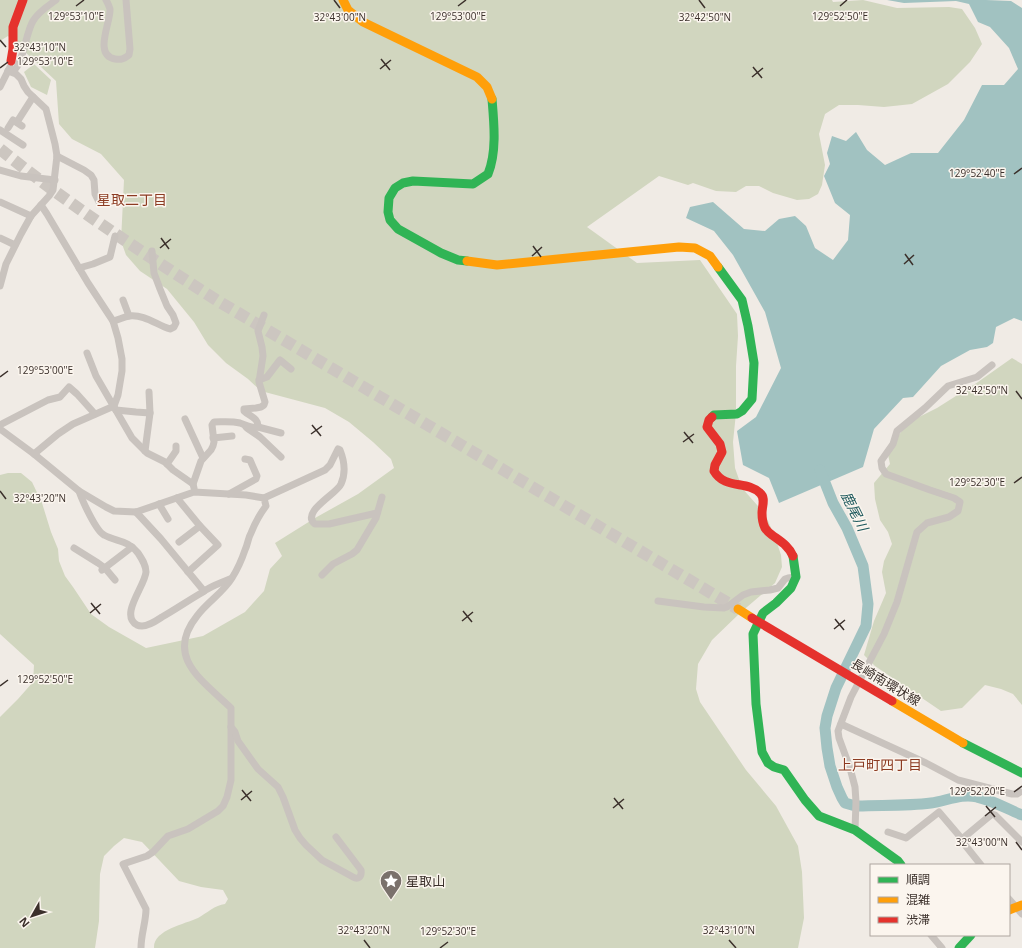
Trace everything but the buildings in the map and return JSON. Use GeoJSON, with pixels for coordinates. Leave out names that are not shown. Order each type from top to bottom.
{"type":"FeatureCollection","features":[{"type":"Feature","properties":{"kind":"main road"},"geometry":{"type":"LineString","coordinates":[[12,61],[12,28],[24,0]]}},
{"type":"Feature","properties":{"kind":"main road"},"geometry":{"type":"LineString","coordinates":[[343,0],[353,16],[363,22],[477,77],[486,87],[492,100],[494,137],[493,156],[488,174],[473,184],[413,181],[403,183],[395,188],[389,198],[388,212],[390,220],[398,229],[441,253],[458,260],[497,265],[679,247],[696,248],[710,256],[742,300],[754,363],[752,399],[742,411],[737,414],[714,416],[709,420],[707,427],[720,444],[722,452],[715,465],[714,472],[723,481],[753,488],[761,493],[764,500],[762,513],[766,530],[788,547],[793,556],[796,572],[795,581],[791,588],[763,613],[753,634],[756,704],[762,752],[768,763],[774,767],[784,770],[819,816],[855,830],[900,864]]}},
{"type":"Feature","properties":{"kind":"main road","name":"長崎南環状線"},"geometry":{"type":"LineString","coordinates":[[738,609],[963,743],[1022,773]]}},
{"type":"Feature","properties":{"kind":"main road"},"geometry":{"type":"LineString","coordinates":[[959,948],[970,936]]}},
{"type":"Feature","properties":{"kind":"street"},"geometry":{"type":"LineString","coordinates":[[8,71],[16,69],[22,54],[28,30],[33,20],[40,12],[56,0]]}},
{"type":"Feature","properties":{"kind":"street"},"geometry":{"type":"LineString","coordinates":[[106,0],[110,10],[104,46],[106,55],[119,60],[122,60],[129,55],[130,49],[126,0]]}},
{"type":"Feature","properties":{"kind":"street"},"geometry":{"type":"LineString","coordinates":[[0,88],[12,61]]}},
{"type":"Feature","properties":{"kind":"street"},"geometry":{"type":"LineString","coordinates":[[0,286],[6,264],[31,216],[53,190],[57,156],[56,144],[46,109],[33,97],[16,74],[8,71]]}},
{"type":"Feature","properties":{"kind":"street"},"geometry":{"type":"LineString","coordinates":[[8,128],[13,120],[20,124],[33,97]]}},
{"type":"Feature","properties":{"kind":"street"},"geometry":{"type":"LineString","coordinates":[[0,130],[23,145]]}},
{"type":"Feature","properties":{"kind":"street"},"geometry":{"type":"LineString","coordinates":[[57,156],[91,175],[94,180],[95,194],[99,202]]}},
{"type":"Feature","properties":{"kind":"street"},"geometry":{"type":"LineString","coordinates":[[0,170],[21,176],[54,180]]}},
{"type":"Feature","properties":{"kind":"street"},"geometry":{"type":"LineString","coordinates":[[0,202],[31,216]]}},
{"type":"Feature","properties":{"kind":"street"},"geometry":{"type":"LineString","coordinates":[[41,205],[113,321],[122,359],[122,370],[115,408]]}},
{"type":"Feature","properties":{"kind":"street"},"geometry":{"type":"LineString","coordinates":[[79,268],[110,257],[116,236]]}},
{"type":"Feature","properties":{"kind":"street"},"geometry":{"type":"LineString","coordinates":[[0,238],[15,245]]}},
{"type":"Feature","properties":{"kind":"street"},"geometry":{"type":"LineString","coordinates":[[113,321],[129,316],[147,319],[170,329],[176,325],[154,273],[152,251]]}},
{"type":"Feature","properties":{"kind":"street"},"geometry":{"type":"LineString","coordinates":[[123,300],[129,316]]}},
{"type":"Feature","properties":{"kind":"street"},"geometry":{"type":"LineString","coordinates":[[258,427],[257,420],[244,409],[256,408],[264,405],[265,402],[259,380],[263,356],[258,332],[264,315]]}},
{"type":"Feature","properties":{"kind":"street"},"geometry":{"type":"LineString","coordinates":[[87,353],[96,376],[132,438],[144,451],[165,462],[194,488],[229,494],[246,494],[264,498],[325,470],[330,466],[338,449],[340,450],[344,466],[341,486],[315,509],[311,517],[312,522],[316,524],[329,524],[377,513]]}},
{"type":"Feature","properties":{"kind":"street"},"geometry":{"type":"LineString","coordinates":[[259,380],[267,378],[280,360],[291,369]]}},
{"type":"Feature","properties":{"kind":"street"},"geometry":{"type":"LineString","coordinates":[[855,830],[856,802],[854,787],[850,768],[839,738],[838,731],[851,697],[884,634],[897,602],[917,532],[927,523],[949,517],[954,514],[958,511],[960,502],[954,498],[886,474],[882,468],[882,462],[893,444],[897,431],[925,408],[948,386],[977,377],[992,365]]}},
{"type":"Feature","properties":{"kind":"street"},"geometry":{"type":"LineString","coordinates":[[0,425],[48,400],[60,397],[69,387],[95,414]]}},
{"type":"Feature","properties":{"kind":"street"},"geometry":{"type":"LineString","coordinates":[[144,451],[150,413],[149,392]]}},
{"type":"Feature","properties":{"kind":"street"},"geometry":{"type":"LineString","coordinates":[[34,454],[68,427],[95,414],[115,408],[150,413]]}},
{"type":"Feature","properties":{"kind":"street"},"geometry":{"type":"LineString","coordinates":[[185,419],[203,458]]}},
{"type":"Feature","properties":{"kind":"street"},"geometry":{"type":"LineString","coordinates":[[0,429],[34,454],[79,491],[110,509],[136,512],[177,498],[194,488],[201,461],[211,450],[214,442],[212,425],[214,422],[233,422],[254,428],[258,427],[281,434]]}},
{"type":"Feature","properties":{"kind":"street"},"geometry":{"type":"LineString","coordinates":[[246,425],[247,428],[260,437],[281,457]]}},
{"type":"Feature","properties":{"kind":"street"},"geometry":{"type":"LineString","coordinates":[[213,438],[232,436]]}},
{"type":"Feature","properties":{"kind":"street"},"geometry":{"type":"LineString","coordinates":[[167,464],[176,451],[176,446]]}},
{"type":"Feature","properties":{"kind":"street"},"geometry":{"type":"LineString","coordinates":[[229,494],[256,479],[257,476],[250,460],[245,459]]}},
{"type":"Feature","properties":{"kind":"street"},"geometry":{"type":"LineString","coordinates":[[79,491],[102,535],[128,543],[138,554],[145,566],[146,573],[133,604],[130,616],[134,623],[139,626],[152,623],[204,591],[232,578]]}},
{"type":"Feature","properties":{"kind":"street"},"geometry":{"type":"LineString","coordinates":[[322,575],[333,564],[357,550],[376,518],[382,496]]}},
{"type":"Feature","properties":{"kind":"street"},"geometry":{"type":"LineString","coordinates":[[177,498],[218,545],[188,572]]}},
{"type":"Feature","properties":{"kind":"street"},"geometry":{"type":"LineString","coordinates":[[141,948],[146,909],[123,864],[147,856],[153,852],[168,836],[188,829],[218,811],[223,806],[227,797],[231,780],[231,708],[199,678],[189,663],[184,649],[186,634],[197,615],[232,578],[245,551],[250,534],[260,514],[266,506],[264,498]]}},
{"type":"Feature","properties":{"kind":"street"},"geometry":{"type":"LineString","coordinates":[[159,504],[168,519]]}},
{"type":"Feature","properties":{"kind":"street"},"geometry":{"type":"LineString","coordinates":[[136,512],[161,539],[204,591]]}},
{"type":"Feature","properties":{"kind":"street"},"geometry":{"type":"LineString","coordinates":[[179,542],[200,526]]}},
{"type":"Feature","properties":{"kind":"street"},"geometry":{"type":"LineString","coordinates":[[103,569],[132,547]]}},
{"type":"Feature","properties":{"kind":"street"},"geometry":{"type":"LineString","coordinates":[[74,548],[98,563],[115,580]]}},
{"type":"Feature","properties":{"kind":"street"},"geometry":{"type":"LineString","coordinates":[[658,600],[704,607],[724,608],[744,595],[751,592],[778,588],[785,579],[796,577]]}},
{"type":"Feature","properties":{"kind":"street"},"geometry":{"type":"LineString","coordinates":[[841,724],[926,763],[958,780],[1012,794],[1017,794],[1020,792]]}},
{"type":"Feature","properties":{"kind":"street"},"geometry":{"type":"LineString","coordinates":[[231,727],[235,732],[238,741],[258,769],[278,787],[283,796],[295,830],[300,838],[322,860],[356,879],[359,878],[361,870],[336,837]]}},
{"type":"Feature","properties":{"kind":"street"},"geometry":{"type":"LineString","coordinates":[[888,832],[906,838],[939,812],[962,839],[961,840],[980,864]]}},
{"type":"Feature","properties":{"kind":"street"},"geometry":{"type":"LineString","coordinates":[[962,839],[992,814],[995,815],[1022,842]]}},
{"type":"Feature","properties":{"kind":"street"},"geometry":{"type":"LineString","coordinates":[[1010,900],[1017,909]]}},
{"type":"Feature","properties":{"kind":"street"},"geometry":{"type":"LineString","coordinates":[[932,936],[942,948]]}},
{"type":"Feature","properties":{"kind":"green space"},"geometry":{"type":"Polygon","coordinates":[[[0,0],[832,0],[833,2],[863,0],[897,8],[949,7],[962,9],[975,28],[982,44],[970,62],[948,84],[912,104],[884,107],[839,105],[825,114],[819,134],[825,165],[822,185],[818,194],[809,199],[797,200],[773,193],[759,186],[746,186],[736,192],[716,191],[693,183],[688,185],[659,176],[587,227],[637,263],[700,260],[737,314],[738,336],[736,366],[736,413],[733,442],[735,468],[742,488],[765,514],[781,555],[782,567],[775,583],[740,613],[712,640],[698,664],[696,689],[700,702],[746,770],[776,806],[798,846],[802,872],[804,918],[798,948],[154,948],[155,942],[164,932],[198,918],[214,908],[225,904],[228,899],[223,890],[201,887],[179,881],[142,842],[124,838],[104,856],[100,874],[99,921],[95,948],[0,948],[0,717],[33,682],[34,665],[0,634],[0,475],[8,473],[21,473],[32,482],[42,503],[58,549],[59,561],[65,576],[91,614],[109,627],[146,648],[203,636],[245,612],[264,591],[270,569],[282,556],[275,543],[358,494],[394,468],[391,459],[373,442],[349,422],[325,408],[261,391],[248,379],[226,363],[208,345],[194,322],[167,289],[140,271],[126,255],[121,241],[124,180],[101,154],[72,139],[59,124],[56,81],[8,36],[0,41],[0,0]]]}},
{"type":"Feature","properties":{"kind":"green space"},"geometry":{"type":"Polygon","coordinates":[[[34,64],[51,80],[47,95],[31,87],[24,72],[34,64]]]}},
{"type":"Feature","properties":{"kind":"green space"},"geometry":{"type":"Polygon","coordinates":[[[1012,358],[1022,364],[1022,705],[1013,694],[985,685],[962,708],[941,711],[875,666],[864,655],[874,621],[886,593],[882,572],[884,561],[892,544],[888,532],[880,520],[875,499],[874,483],[890,464],[887,450],[909,422],[937,408],[1012,358]]]}},
{"type":"Feature","properties":{"kind":"water"},"geometry":{"type":"Polygon","coordinates":[[[887,0],[1011,1],[1022,8],[1022,321],[1014,318],[996,327],[993,343],[987,347],[970,350],[941,366],[913,397],[903,398],[874,429],[863,467],[779,503],[769,478],[743,465],[737,431],[756,417],[781,368],[765,312],[733,255],[714,231],[686,218],[690,207],[713,202],[744,229],[765,231],[779,219],[795,216],[806,226],[815,248],[833,260],[848,240],[850,215],[835,203],[824,176],[830,164],[827,153],[832,136],[846,141],[856,132],[867,150],[885,165],[911,153],[938,153],[964,120],[982,85],[1004,85],[1018,69],[1009,48],[990,27],[978,22],[969,4],[956,1],[904,3],[887,0]]]}},
{"type":"Feature","properties":{"kind":"waterway","name":"鹿尾川"},"geometry":{"type":"LineString","coordinates":[[820,470],[833,503],[847,528],[863,566],[868,604],[866,626],[836,688],[827,716],[825,728],[830,766],[842,798],[845,803],[858,806],[922,804],[971,796],[983,798],[1022,815]]}},
{"type":"Feature","properties":{"kind":"tunnel"},"geometry":{"type":"LineString","coordinates":[[0,149],[53,190],[134,247],[218,301],[738,609]]}},
{"type":"Feature","properties":{"kind":"traffic: fast"},"geometry":{"type":"LineString","coordinates":[[467,261],[458,260],[441,253],[398,229],[390,220],[388,212],[389,198],[395,188],[403,183],[413,181],[473,184],[488,174],[494,147],[492,99]]}},
{"type":"Feature","properties":{"kind":"traffic: fast"},"geometry":{"type":"LineString","coordinates":[[712,417],[714,415],[737,414],[742,411],[752,399],[754,363],[742,300],[718,267]]}},
{"type":"Feature","properties":{"kind":"traffic: fast"},"geometry":{"type":"LineString","coordinates":[[793,556],[796,577],[791,588],[763,613],[753,634],[756,704],[762,752],[768,763],[774,767],[784,770],[805,800],[819,816],[855,830],[900,864]]}},
{"type":"Feature","properties":{"kind":"traffic: fast"},"geometry":{"type":"LineString","coordinates":[[963,743],[1022,773]]}},
{"type":"Feature","properties":{"kind":"traffic: fast"},"geometry":{"type":"LineString","coordinates":[[959,948],[970,936]]}},
{"type":"Feature","properties":{"kind":"traffic: slow"},"geometry":{"type":"LineString","coordinates":[[343,0],[348,10],[363,22],[477,77],[487,87],[492,99]]}},
{"type":"Feature","properties":{"kind":"traffic: slow"},"geometry":{"type":"LineString","coordinates":[[467,261],[497,265],[679,247],[695,248],[710,256],[718,267]]}},
{"type":"Feature","properties":{"kind":"traffic: slow"},"geometry":{"type":"LineString","coordinates":[[738,609],[752,618]]}},
{"type":"Feature","properties":{"kind":"traffic: slow"},"geometry":{"type":"LineString","coordinates":[[892,701],[963,743]]}},
{"type":"Feature","properties":{"kind":"traffic: slow"},"geometry":{"type":"LineString","coordinates":[[1010,910],[1022,905]]}},
{"type":"Feature","properties":{"kind":"traffic: jam"},"geometry":{"type":"LineString","coordinates":[[11,61],[13,49],[13,27],[23,0]]}},
{"type":"Feature","properties":{"kind":"traffic: jam"},"geometry":{"type":"LineString","coordinates":[[712,417],[709,420],[707,427],[720,444],[722,452],[715,465],[714,471],[724,481],[755,489],[762,495],[762,515],[765,528],[787,547],[793,556]]}},
{"type":"Feature","properties":{"kind":"traffic: jam"},"geometry":{"type":"LineString","coordinates":[[752,618],[892,701]]}},
{"type":"Feature","properties":{"kind":"place","name":"星取山"},"geometry":{"type":"Point","coordinates":[391,900]}},
{"type":"Feature","properties":{"kind":"district","name":"星取二丁目"},"geometry":{"type":"Point","coordinates":[132,199]}},
{"type":"Feature","properties":{"kind":"district","name":"上戸町四丁目"},"geometry":{"type":"Point","coordinates":[880,764]}}]}
